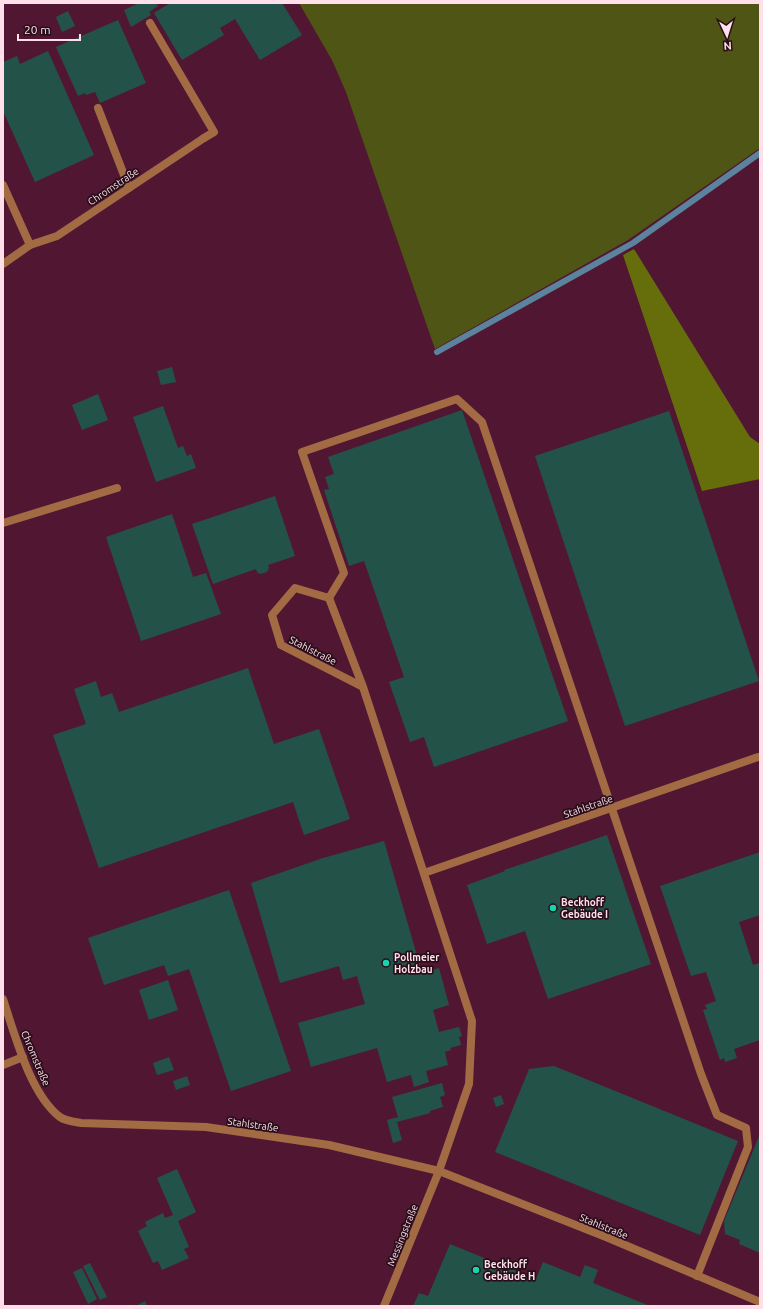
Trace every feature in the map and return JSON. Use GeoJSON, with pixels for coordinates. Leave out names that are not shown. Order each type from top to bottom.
{"type":"FeatureCollection","features":[{"type":"Feature","properties":{"kind":"street","name":"Chromstraße"},"geometry":{"type":"LineString","coordinates":[[3,264],[30,245],[57,236],[214,132],[150,23]]}},
{"type":"Feature","properties":{"kind":"street"},"geometry":{"type":"LineString","coordinates":[[98,108],[129,188]]}},
{"type":"Feature","properties":{"kind":"street"},"geometry":{"type":"LineString","coordinates":[[3,185],[30,245]]}},
{"type":"Feature","properties":{"kind":"street"},"geometry":{"type":"LineString","coordinates":[[329,598],[344,573],[302,452],[457,399],[482,422],[701,1074],[717,1115],[746,1128],[748,1147],[697,1276]]}},
{"type":"Feature","properties":{"kind":"street"},"geometry":{"type":"LineString","coordinates":[[3,523],[117,488]]}},
{"type":"Feature","properties":{"kind":"street","name":"Stahlstraße"},"geometry":{"type":"LineString","coordinates":[[363,687],[281,645],[272,615],[295,588],[329,598],[363,687],[472,1020],[469,1084],[439,1171]]}},
{"type":"Feature","properties":{"kind":"street","name":"Stahlstraße"},"geometry":{"type":"LineString","coordinates":[[424,873],[758,757]]}},
{"type":"Feature","properties":{"kind":"street","name":"Chromstraße"},"geometry":{"type":"LineString","coordinates":[[3,999],[23,1058],[44,1101],[62,1118]]}},
{"type":"Feature","properties":{"kind":"street"},"geometry":{"type":"LineString","coordinates":[[3,1065],[23,1058]]}},
{"type":"Feature","properties":{"kind":"street","name":"Stahlstraße"},"geometry":{"type":"LineString","coordinates":[[62,1118],[81,1123],[206,1127],[329,1145],[439,1171],[606,1237],[760,1302]]}},
{"type":"Feature","properties":{"kind":"street","name":"Messingstraße"},"geometry":{"type":"LineString","coordinates":[[384,1306],[439,1171]]}},
{"type":"Feature","properties":{"kind":"green space"},"geometry":{"type":"Polygon","coordinates":[[[299,3],[760,3],[760,148],[628,240],[435,349],[346,92],[332,60],[299,3]]]}},
{"type":"Feature","properties":{"kind":"green space"},"geometry":{"type":"Polygon","coordinates":[[[634,249],[750,437],[760,444],[760,479],[702,491],[623,255],[634,249]]]}},
{"type":"Feature","properties":{"kind":"building"},"geometry":{"type":"Polygon","coordinates":[[[139,3],[156,3],[158,6],[149,12],[151,15],[131,27],[124,10],[139,3]]]}},
{"type":"Feature","properties":{"kind":"building"},"geometry":{"type":"Polygon","coordinates":[[[170,3],[282,3],[302,35],[260,60],[235,19],[220,28],[224,35],[182,60],[154,13],[170,3]]]}},
{"type":"Feature","properties":{"kind":"building"},"geometry":{"type":"Polygon","coordinates":[[[68,11],[75,26],[62,32],[56,17],[68,11]]]}},
{"type":"Feature","properties":{"kind":"building"},"geometry":{"type":"Polygon","coordinates":[[[118,20],[146,83],[100,103],[95,92],[86,95],[85,93],[78,96],[56,47],[118,20]]]}},
{"type":"Feature","properties":{"kind":"building"},"geometry":{"type":"Polygon","coordinates":[[[48,51],[94,155],[35,182],[3,111],[3,62],[17,56],[20,64],[48,51]]]}},
{"type":"Feature","properties":{"kind":"building"},"geometry":{"type":"Polygon","coordinates":[[[172,367],[176,382],[161,385],[157,371],[172,367]]]}},
{"type":"Feature","properties":{"kind":"building"},"geometry":{"type":"Polygon","coordinates":[[[98,394],[108,420],[82,430],[72,405],[98,394]]]}},
{"type":"Feature","properties":{"kind":"building"},"geometry":{"type":"Polygon","coordinates":[[[163,406],[178,448],[183,446],[187,456],[191,454],[196,468],[156,482],[133,417],[163,406]]]}},
{"type":"Feature","properties":{"kind":"building"},"geometry":{"type":"Polygon","coordinates":[[[462,410],[568,721],[434,767],[424,737],[410,742],[389,682],[404,677],[364,561],[349,566],[324,490],[329,489],[325,477],[334,474],[328,457],[462,410]]]}},
{"type":"Feature","properties":{"kind":"building"},"geometry":{"type":"Polygon","coordinates":[[[669,411],[759,681],[625,726],[535,456],[669,411]]]}},
{"type":"Feature","properties":{"kind":"building"},"geometry":{"type":"Polygon","coordinates":[[[275,496],[295,556],[268,565],[269,568],[267,572],[260,574],[256,569],[213,584],[192,524],[275,496]]]}},
{"type":"Feature","properties":{"kind":"building"},"geometry":{"type":"Polygon","coordinates":[[[172,514],[193,577],[206,573],[221,614],[141,641],[106,537],[172,514]]]}},
{"type":"Feature","properties":{"kind":"building"},"geometry":{"type":"Polygon","coordinates":[[[248,668],[274,744],[319,729],[350,819],[304,835],[293,802],[99,868],[53,735],[86,724],[74,689],[96,681],[101,697],[112,693],[119,712],[248,668]]]}},
{"type":"Feature","properties":{"kind":"building","name":"Beckhoff Gebäude I"},"geometry":{"type":"Polygon","coordinates":[[[607,835],[651,964],[548,999],[525,931],[487,944],[467,885],[505,871],[504,870],[607,835]]]}},
{"type":"Feature","properties":{"kind":"building","name":"Pollmeier Holzbau"},"geometry":{"type":"Polygon","coordinates":[[[384,841],[422,973],[439,968],[449,1005],[433,1010],[439,1032],[459,1027],[462,1036],[459,1037],[461,1045],[450,1048],[451,1050],[445,1052],[448,1065],[426,1071],[429,1082],[414,1087],[411,1075],[387,1082],[377,1048],[311,1067],[298,1023],[365,1004],[357,976],[343,980],[339,966],[280,983],[251,883],[323,858],[384,841]]]}},
{"type":"Feature","properties":{"kind":"building"},"geometry":{"type":"Polygon","coordinates":[[[760,852],[760,915],[739,922],[753,965],[760,963],[760,1040],[734,1049],[737,1058],[725,1062],[724,1058],[720,1060],[703,1010],[707,1009],[705,1005],[716,1001],[706,972],[691,976],[660,886],[760,852]]]}},
{"type":"Feature","properties":{"kind":"building"},"geometry":{"type":"Polygon","coordinates":[[[229,890],[291,1071],[231,1091],[189,969],[168,976],[164,965],[104,985],[88,938],[229,890]]]}},
{"type":"Feature","properties":{"kind":"building"},"geometry":{"type":"Polygon","coordinates":[[[168,980],[178,1010],[149,1020],[139,990],[168,980]]]}},
{"type":"Feature","properties":{"kind":"building"},"geometry":{"type":"Polygon","coordinates":[[[169,1057],[174,1070],[157,1075],[153,1063],[169,1057]]]}},
{"type":"Feature","properties":{"kind":"building"},"geometry":{"type":"Polygon","coordinates":[[[554,1066],[738,1141],[700,1235],[495,1152],[529,1069],[554,1066]]]}},
{"type":"Feature","properties":{"kind":"building"},"geometry":{"type":"Polygon","coordinates":[[[187,1076],[190,1085],[176,1090],[173,1081],[187,1076]]]}},
{"type":"Feature","properties":{"kind":"building"},"geometry":{"type":"Polygon","coordinates":[[[442,1083],[445,1095],[440,1097],[443,1107],[430,1111],[430,1113],[397,1122],[402,1140],[393,1143],[387,1120],[398,1117],[392,1097],[442,1083]]]}},
{"type":"Feature","properties":{"kind":"building"},"geometry":{"type":"Polygon","coordinates":[[[501,1095],[504,1104],[496,1107],[493,1098],[501,1095]]]}},
{"type":"Feature","properties":{"kind":"building"},"geometry":{"type":"Polygon","coordinates":[[[760,1134],[760,1253],[739,1244],[740,1240],[725,1234],[724,1221],[760,1134]]]}},
{"type":"Feature","properties":{"kind":"building"},"geometry":{"type":"Polygon","coordinates":[[[177,1169],[196,1212],[178,1221],[189,1247],[184,1249],[189,1258],[162,1270],[158,1261],[153,1263],[138,1231],[147,1226],[145,1222],[163,1213],[165,1218],[173,1215],[157,1178],[177,1169]]]}},
{"type":"Feature","properties":{"kind":"building","name":"Beckhoff Gebäude H"},"geometry":{"type":"Polygon","coordinates":[[[450,1244],[536,1279],[543,1262],[580,1277],[585,1265],[598,1270],[593,1283],[650,1306],[413,1306],[419,1293],[428,1296],[450,1244]]]}},
{"type":"Feature","properties":{"kind":"building"},"geometry":{"type":"Polygon","coordinates":[[[90,1263],[107,1297],[100,1300],[83,1266],[90,1263]]]}},
{"type":"Feature","properties":{"kind":"building"},"geometry":{"type":"Polygon","coordinates":[[[82,1268],[97,1299],[88,1304],[73,1272],[82,1268]]]}},
{"type":"Feature","properties":{"kind":"building"},"geometry":{"type":"Polygon","coordinates":[[[145,1301],[147,1306],[136,1306],[145,1301]]]}},
{"type":"Feature","properties":{"kind":"waterway"},"geometry":{"type":"LineString","coordinates":[[437,352],[633,243],[760,153]]}},
{"type":"Feature","properties":{"kind":"place","name":"Beckhoff Gebäude I"},"geometry":{"type":"Point","coordinates":[553,908]}},
{"type":"Feature","properties":{"kind":"place","name":"Pollmeier Holzbau"},"geometry":{"type":"Point","coordinates":[386,963]}},
{"type":"Feature","properties":{"kind":"place","name":"Beckhoff Gebäude H"},"geometry":{"type":"Point","coordinates":[476,1270]}}]}
